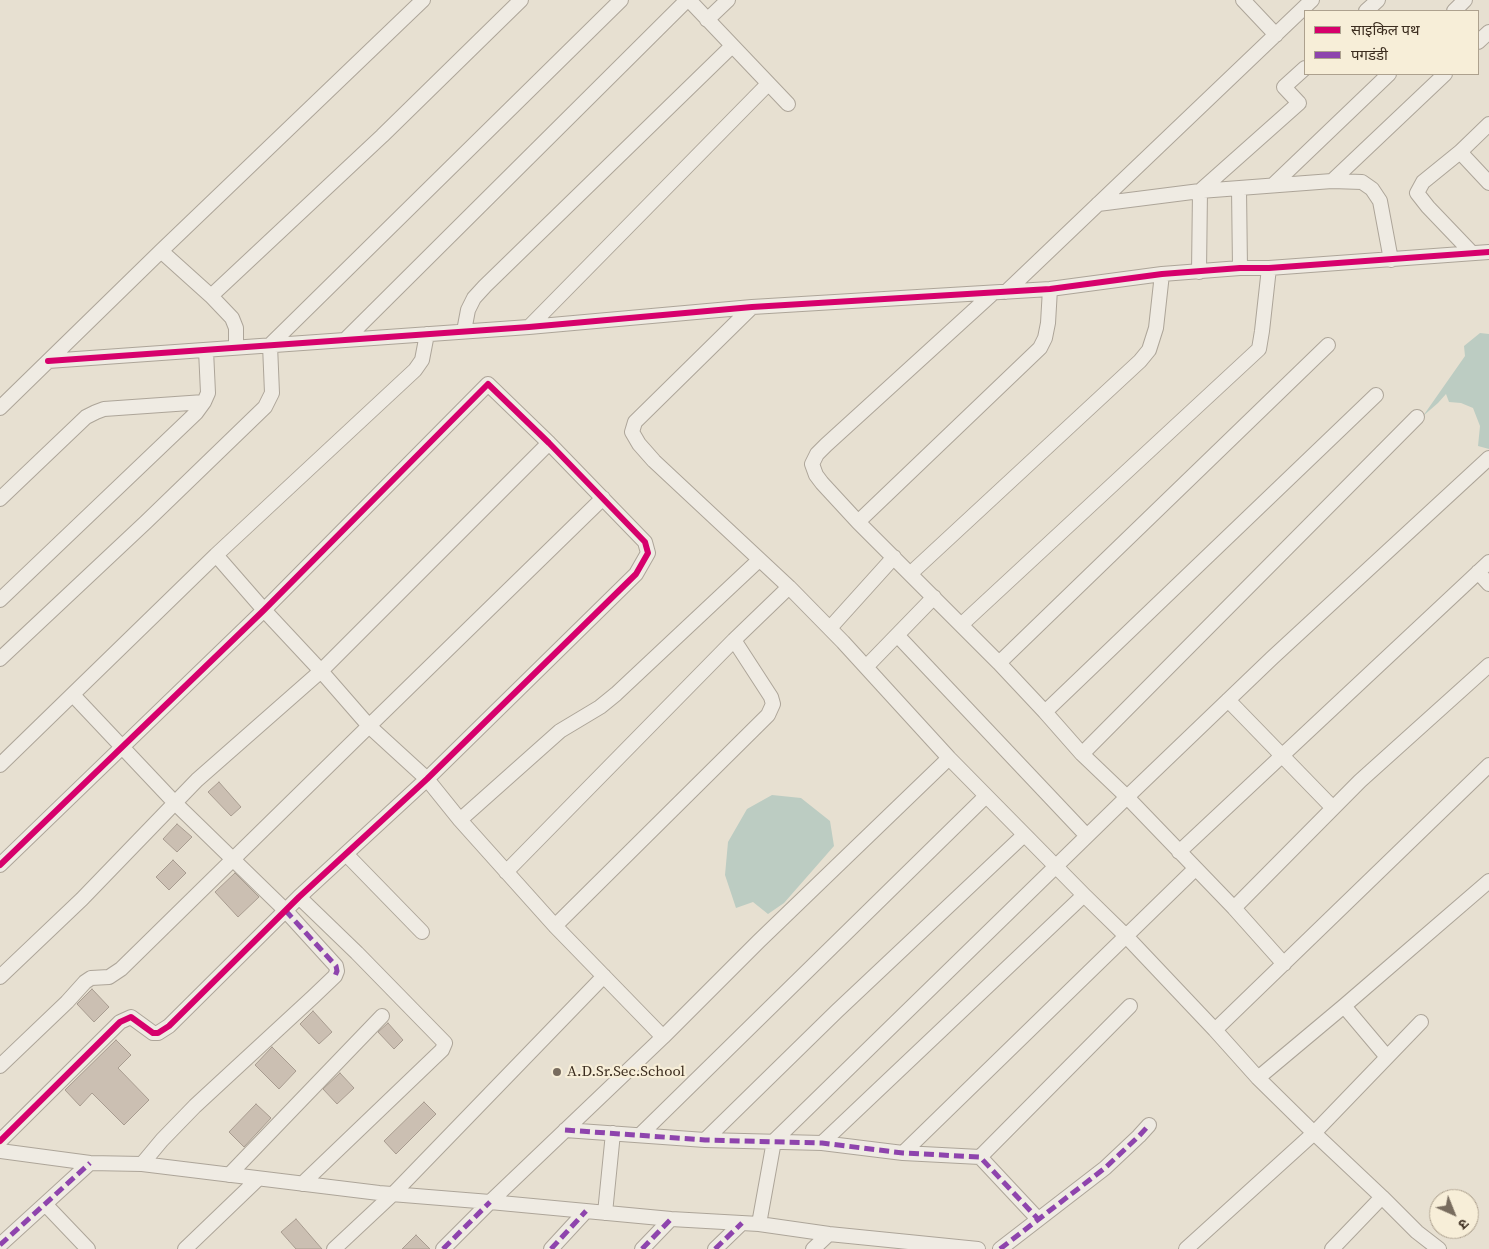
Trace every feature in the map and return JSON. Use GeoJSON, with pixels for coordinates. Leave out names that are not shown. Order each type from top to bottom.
{"type":"FeatureCollection","features":[{"type":"Feature","properties":{"kind":"street"},"geometry":{"type":"LineString","coordinates":[[0,408],[423,0]]}},
{"type":"Feature","properties":{"kind":"street"},"geometry":{"type":"LineString","coordinates":[[211,296],[382,136],[521,0]]}},
{"type":"Feature","properties":{"kind":"street"},"geometry":{"type":"LineString","coordinates":[[0,659],[265,407],[272,392],[270,345],[621,0]]}},
{"type":"Feature","properties":{"kind":"street"},"geometry":{"type":"LineString","coordinates":[[345,340],[688,0],[788,104]]}},
{"type":"Feature","properties":{"kind":"street"},"geometry":{"type":"LineString","coordinates":[[707,20],[728,0]]}},
{"type":"Feature","properties":{"kind":"street"},"geometry":{"type":"LineString","coordinates":[[1243,0],[1276,35]]}},
{"type":"Feature","properties":{"kind":"street"},"geometry":{"type":"LineString","coordinates":[[1284,964],[1234,908],[1127,797],[1082,754],[999,663],[858,522],[822,483],[816,475],[812,464],[817,454],[1098,204],[1312,0]]}},
{"type":"Feature","properties":{"kind":"street"},"geometry":{"type":"LineString","coordinates":[[1367,10],[1378,0]]}},
{"type":"Feature","properties":{"kind":"street"},"geometry":{"type":"LineString","coordinates":[[1455,10],[1466,0]]}},
{"type":"Feature","properties":{"kind":"street"},"geometry":{"type":"LineString","coordinates":[[1479,41],[1489,32]]}},
{"type":"Feature","properties":{"kind":"street"},"geometry":{"type":"LineString","coordinates":[[464,331],[468,310],[474,298],[485,286],[732,46]]}},
{"type":"Feature","properties":{"kind":"street"},"geometry":{"type":"LineString","coordinates":[[1199,272],[1200,191],[1299,103],[1284,87],[1304,69]]}},
{"type":"Feature","properties":{"kind":"street"},"geometry":{"type":"LineString","coordinates":[[1273,185],[1388,75]]}},
{"type":"Feature","properties":{"kind":"street"},"geometry":{"type":"LineString","coordinates":[[1332,181],[1444,75]]}},
{"type":"Feature","properties":{"kind":"street"},"geometry":{"type":"LineString","coordinates":[[529,326],[768,84]]}},
{"type":"Feature","properties":{"kind":"street"},"geometry":{"type":"LineString","coordinates":[[1472,253],[1428,207],[1418,193],[1423,182],[1460,152],[1489,124]]}},
{"type":"Feature","properties":{"kind":"street"},"geometry":{"type":"LineString","coordinates":[[1460,152],[1489,183]]}},
{"type":"Feature","properties":{"kind":"street"},"geometry":{"type":"LineString","coordinates":[[1098,204],[1200,191],[1332,181],[1362,182],[1372,188],[1380,201],[1391,260]]}},
{"type":"Feature","properties":{"kind":"street"},"geometry":{"type":"LineString","coordinates":[[1239,189],[1240,268]]}},
{"type":"Feature","properties":{"kind":"street"},"geometry":{"type":"LineString","coordinates":[[161,251],[211,296],[232,318],[236,328],[236,347]]}},
{"type":"Feature","properties":{"kind":"street"},"geometry":{"type":"LineString","coordinates":[[48,361],[427,334],[752,306],[1050,289],[1162,274],[1489,252]]}},
{"type":"Feature","properties":{"kind":"street"},"geometry":{"type":"LineString","coordinates":[[961,625],[1259,349],[1269,268]]}},
{"type":"Feature","properties":{"kind":"street"},"geometry":{"type":"LineString","coordinates":[[910,574],[1140,361],[1149,350],[1156,328],[1162,274]]}},
{"type":"Feature","properties":{"kind":"street"},"geometry":{"type":"LineString","coordinates":[[858,522],[1040,348],[1045,338],[1048,323],[1050,289]]}},
{"type":"Feature","properties":{"kind":"street"},"geometry":{"type":"LineString","coordinates":[[752,306],[635,422],[632,432],[639,444],[654,461],[789,587],[830,628],[986,796],[1126,936],[1258,1078],[1417,1232],[1439,1249]]}},
{"type":"Feature","properties":{"kind":"street"},"geometry":{"type":"LineString","coordinates":[[0,765],[216,555],[414,370],[422,360],[427,334]]}},
{"type":"Feature","properties":{"kind":"street"},"geometry":{"type":"LineString","coordinates":[[999,663],[1328,345]]}},
{"type":"Feature","properties":{"kind":"street"},"geometry":{"type":"LineString","coordinates":[[0,600],[196,413],[208,394],[206,350]]}},
{"type":"Feature","properties":{"kind":"street"},"geometry":{"type":"LineString","coordinates":[[0,865],[264,610],[488,384],[549,443],[645,542],[648,553],[636,574],[427,779],[285,910],[169,1026],[158,1033],[153,1033],[131,1018],[120,1022],[0,1142]]}},
{"type":"Feature","properties":{"kind":"street"},"geometry":{"type":"LineString","coordinates":[[1045,712],[1376,395]]}},
{"type":"Feature","properties":{"kind":"street"},"geometry":{"type":"LineString","coordinates":[[0,499],[86,417],[96,412],[104,409],[204,402]]}},
{"type":"Feature","properties":{"kind":"street"},"geometry":{"type":"LineString","coordinates":[[1082,754],[1417,417]]}},
{"type":"Feature","properties":{"kind":"street"},"geometry":{"type":"LineString","coordinates":[[0,977],[82,899],[197,780],[321,670],[549,443]]}},
{"type":"Feature","properties":{"kind":"street"},"geometry":{"type":"LineString","coordinates":[[759,1224],[774,1141],[1228,700],[1489,458]]}},
{"type":"Feature","properties":{"kind":"street"},"geometry":{"type":"LineString","coordinates":[[0,1066],[67,1002],[85,982],[91,978],[109,977],[121,969],[603,498]]}},
{"type":"Feature","properties":{"kind":"street"},"geometry":{"type":"LineString","coordinates":[[216,555],[264,610],[321,670],[369,726],[427,779],[506,872],[663,1037]]}},
{"type":"Feature","properties":{"kind":"street"},"geometry":{"type":"LineString","coordinates":[[830,628],[894,557]]}},
{"type":"Feature","properties":{"kind":"street"},"geometry":{"type":"LineString","coordinates":[[460,820],[560,731],[600,707],[616,694],[759,560]]}},
{"type":"Feature","properties":{"kind":"street"},"geometry":{"type":"LineString","coordinates":[[1179,852],[1489,562]]}},
{"type":"Feature","properties":{"kind":"street"},"geometry":{"type":"LineString","coordinates":[[1478,572],[1489,584]]}},
{"type":"Feature","properties":{"kind":"street"},"geometry":{"type":"LineString","coordinates":[[506,872],[734,640],[789,587]]}},
{"type":"Feature","properties":{"kind":"street"},"geometry":{"type":"LineString","coordinates":[[866,667],[934,597]]}},
{"type":"Feature","properties":{"kind":"street"},"geometry":{"type":"LineString","coordinates":[[897,635],[1088,836]]}},
{"type":"Feature","properties":{"kind":"street"},"geometry":{"type":"LineString","coordinates":[[556,926],[768,715],[773,704],[771,697],[734,640]]}},
{"type":"Feature","properties":{"kind":"street"},"geometry":{"type":"LineString","coordinates":[[1234,908],[1360,781],[1489,665]]}},
{"type":"Feature","properties":{"kind":"street"},"geometry":{"type":"LineString","coordinates":[[73,696],[174,803],[285,910],[336,966],[337,971],[335,976],[313,997],[195,1106],[142,1164]]}},
{"type":"Feature","properties":{"kind":"street"},"geometry":{"type":"LineString","coordinates":[[1228,700],[1333,808]]}},
{"type":"Feature","properties":{"kind":"street"},"geometry":{"type":"LineString","coordinates":[[442,1249],[663,1037],[759,940],[950,758]]}},
{"type":"Feature","properties":{"kind":"street"},"geometry":{"type":"LineString","coordinates":[[1215,1030],[1489,765]]}},
{"type":"Feature","properties":{"kind":"street"},"geometry":{"type":"LineString","coordinates":[[640,1135],[986,796]]}},
{"type":"Feature","properties":{"kind":"street"},"geometry":{"type":"LineString","coordinates":[[706,1140],[844,1005],[1024,835]]}},
{"type":"Feature","properties":{"kind":"street"},"geometry":{"type":"LineString","coordinates":[[346,854],[422,932]]}},
{"type":"Feature","properties":{"kind":"street"},"geometry":{"type":"LineString","coordinates":[[903,1153],[1195,869]]}},
{"type":"Feature","properties":{"kind":"street"},"geometry":{"type":"LineString","coordinates":[[1258,1078],[1489,881]]}},
{"type":"Feature","properties":{"kind":"street"},"geometry":{"type":"LineString","coordinates":[[822,1144],[1084,895]]}},
{"type":"Feature","properties":{"kind":"street"},"geometry":{"type":"LineString","coordinates":[[299,897],[445,1043],[442,1050],[302,1184]]}},
{"type":"Feature","properties":{"kind":"street"},"geometry":{"type":"LineString","coordinates":[[334,1249],[393,1194],[604,976]]}},
{"type":"Feature","properties":{"kind":"street"},"geometry":{"type":"LineString","coordinates":[[980,1157],[1130,1006]]}},
{"type":"Feature","properties":{"kind":"street"},"geometry":{"type":"LineString","coordinates":[[1344,1006],[1387,1056]]}},
{"type":"Feature","properties":{"kind":"street"},"geometry":{"type":"LineString","coordinates":[[229,1175],[382,1016]]}},
{"type":"Feature","properties":{"kind":"street"},"geometry":{"type":"LineString","coordinates":[[1186,1249],[1314,1133],[1421,1022]]}},
{"type":"Feature","properties":{"kind":"street"},"geometry":{"type":"LineString","coordinates":[[1000,1249],[1104,1168],[1139,1136],[1148,1125]]}},
{"type":"Feature","properties":{"kind":"street"},"geometry":{"type":"LineString","coordinates":[[565,1130],[706,1140],[822,1144],[903,1153],[980,1157],[1038,1219]]}},
{"type":"Feature","properties":{"kind":"street"},"geometry":{"type":"LineString","coordinates":[[605,1213],[614,1133]]}},
{"type":"Feature","properties":{"kind":"street"},"geometry":{"type":"LineString","coordinates":[[0,1151],[90,1163],[142,1164],[393,1194],[671,1219],[759,1224],[886,1244],[978,1249]]}},
{"type":"Feature","properties":{"kind":"street"},"geometry":{"type":"LineString","coordinates":[[0,1245],[90,1163]]}},
{"type":"Feature","properties":{"kind":"street"},"geometry":{"type":"LineString","coordinates":[[185,1249],[258,1179]]}},
{"type":"Feature","properties":{"kind":"street"},"geometry":{"type":"LineString","coordinates":[[1332,1249],[1382,1197]]}},
{"type":"Feature","properties":{"kind":"street"},"geometry":{"type":"LineString","coordinates":[[45,1204],[88,1249]]}},
{"type":"Feature","properties":{"kind":"street"},"geometry":{"type":"LineString","coordinates":[[551,1249],[586,1211]]}},
{"type":"Feature","properties":{"kind":"street"},"geometry":{"type":"LineString","coordinates":[[642,1249],[671,1219]]}},
{"type":"Feature","properties":{"kind":"street"},"geometry":{"type":"LineString","coordinates":[[715,1249],[742,1223]]}},
{"type":"Feature","properties":{"kind":"street"},"geometry":{"type":"LineString","coordinates":[[813,1249],[829,1234]]}},
{"type":"Feature","properties":{"kind":"shaded area"},"geometry":{"type":"Polygon","coordinates":[[[1480,333],[1489,334],[1489,449],[1478,446],[1480,426],[1473,408],[1461,403],[1449,402],[1446,394],[1423,416],[1465,356],[1464,346],[1480,333]]]}},
{"type":"Feature","properties":{"kind":"shaded area"},"geometry":{"type":"Polygon","coordinates":[[[772,795],[801,798],[830,821],[834,846],[784,903],[768,914],[753,902],[736,908],[725,875],[728,842],[747,809],[772,795]]]}},
{"type":"Feature","properties":{"kind":"building"},"geometry":{"type":"Polygon","coordinates":[[[219,782],[241,807],[231,816],[208,792],[219,782]]]}},
{"type":"Feature","properties":{"kind":"building"},"geometry":{"type":"Polygon","coordinates":[[[177,824],[192,837],[177,852],[163,839],[177,824]]]}},
{"type":"Feature","properties":{"kind":"building"},"geometry":{"type":"Polygon","coordinates":[[[173,860],[186,873],[169,890],[156,877],[173,860]]]}},
{"type":"Feature","properties":{"kind":"building"},"geometry":{"type":"Polygon","coordinates":[[[235,873],[259,897],[238,917],[215,892],[235,873]]]}},
{"type":"Feature","properties":{"kind":"building"},"geometry":{"type":"Polygon","coordinates":[[[92,989],[109,1007],[94,1022],[77,1004],[92,989]]]}},
{"type":"Feature","properties":{"kind":"building"},"geometry":{"type":"Polygon","coordinates":[[[313,1011],[332,1032],[319,1044],[300,1024],[313,1011]]]}},
{"type":"Feature","properties":{"kind":"building"},"geometry":{"type":"Polygon","coordinates":[[[388,1023],[403,1040],[394,1049],[378,1032],[388,1023]]]}},
{"type":"Feature","properties":{"kind":"building"},"geometry":{"type":"Polygon","coordinates":[[[116,1040],[131,1055],[118,1068],[149,1100],[124,1125],[92,1093],[80,1106],[65,1090],[116,1040]]]}},
{"type":"Feature","properties":{"kind":"building"},"geometry":{"type":"Polygon","coordinates":[[[272,1047],[296,1071],[279,1089],[255,1065],[272,1047]]]}},
{"type":"Feature","properties":{"kind":"building"},"geometry":{"type":"Polygon","coordinates":[[[340,1073],[354,1088],[337,1104],[323,1089],[340,1073]]]}},
{"type":"Feature","properties":{"kind":"building"},"geometry":{"type":"Polygon","coordinates":[[[424,1102],[436,1114],[396,1154],[384,1141],[424,1102]]]}},
{"type":"Feature","properties":{"kind":"building"},"geometry":{"type":"Polygon","coordinates":[[[256,1104],[271,1118],[244,1147],[229,1132],[256,1104]]]}},
{"type":"Feature","properties":{"kind":"building"},"geometry":{"type":"Polygon","coordinates":[[[296,1219],[322,1249],[296,1249],[281,1232],[296,1219]]]}},
{"type":"Feature","properties":{"kind":"building"},"geometry":{"type":"Polygon","coordinates":[[[416,1235],[430,1249],[402,1249],[416,1235]]]}},
{"type":"Feature","properties":{"kind":"marked path"},"geometry":{"type":"LineString","coordinates":[[285,910],[336,966],[335,976]]}},
{"type":"Feature","properties":{"kind":"marked path"},"geometry":{"type":"LineString","coordinates":[[1000,1249],[1105,1168],[1149,1125]]}},
{"type":"Feature","properties":{"kind":"marked path"},"geometry":{"type":"LineString","coordinates":[[565,1130],[705,1140],[822,1143],[903,1153],[980,1157],[1038,1219]]}},
{"type":"Feature","properties":{"kind":"marked path"},"geometry":{"type":"LineString","coordinates":[[0,1245],[90,1163]]}},
{"type":"Feature","properties":{"kind":"marked path"},"geometry":{"type":"LineString","coordinates":[[443,1249],[490,1202]]}},
{"type":"Feature","properties":{"kind":"marked path"},"geometry":{"type":"LineString","coordinates":[[551,1249],[586,1211]]}},
{"type":"Feature","properties":{"kind":"marked path"},"geometry":{"type":"LineString","coordinates":[[642,1249],[671,1219]]}},
{"type":"Feature","properties":{"kind":"marked path"},"geometry":{"type":"LineString","coordinates":[[715,1249],[742,1223]]}},
{"type":"Feature","properties":{"kind":"cycle path"},"geometry":{"type":"LineString","coordinates":[[48,361],[529,327],[752,307],[1050,289],[1162,274],[1489,252]]}},
{"type":"Feature","properties":{"kind":"cycle path"},"geometry":{"type":"LineString","coordinates":[[0,865],[264,610],[488,384],[549,443],[645,542],[648,553],[636,574],[427,779],[299,897],[169,1026],[158,1033],[153,1033],[131,1017],[120,1022],[0,1141]]}},
{"type":"Feature","properties":{"kind":"place","name":"A.D.Sr.Sec.School"},"geometry":{"type":"Point","coordinates":[557,1072]}}]}
